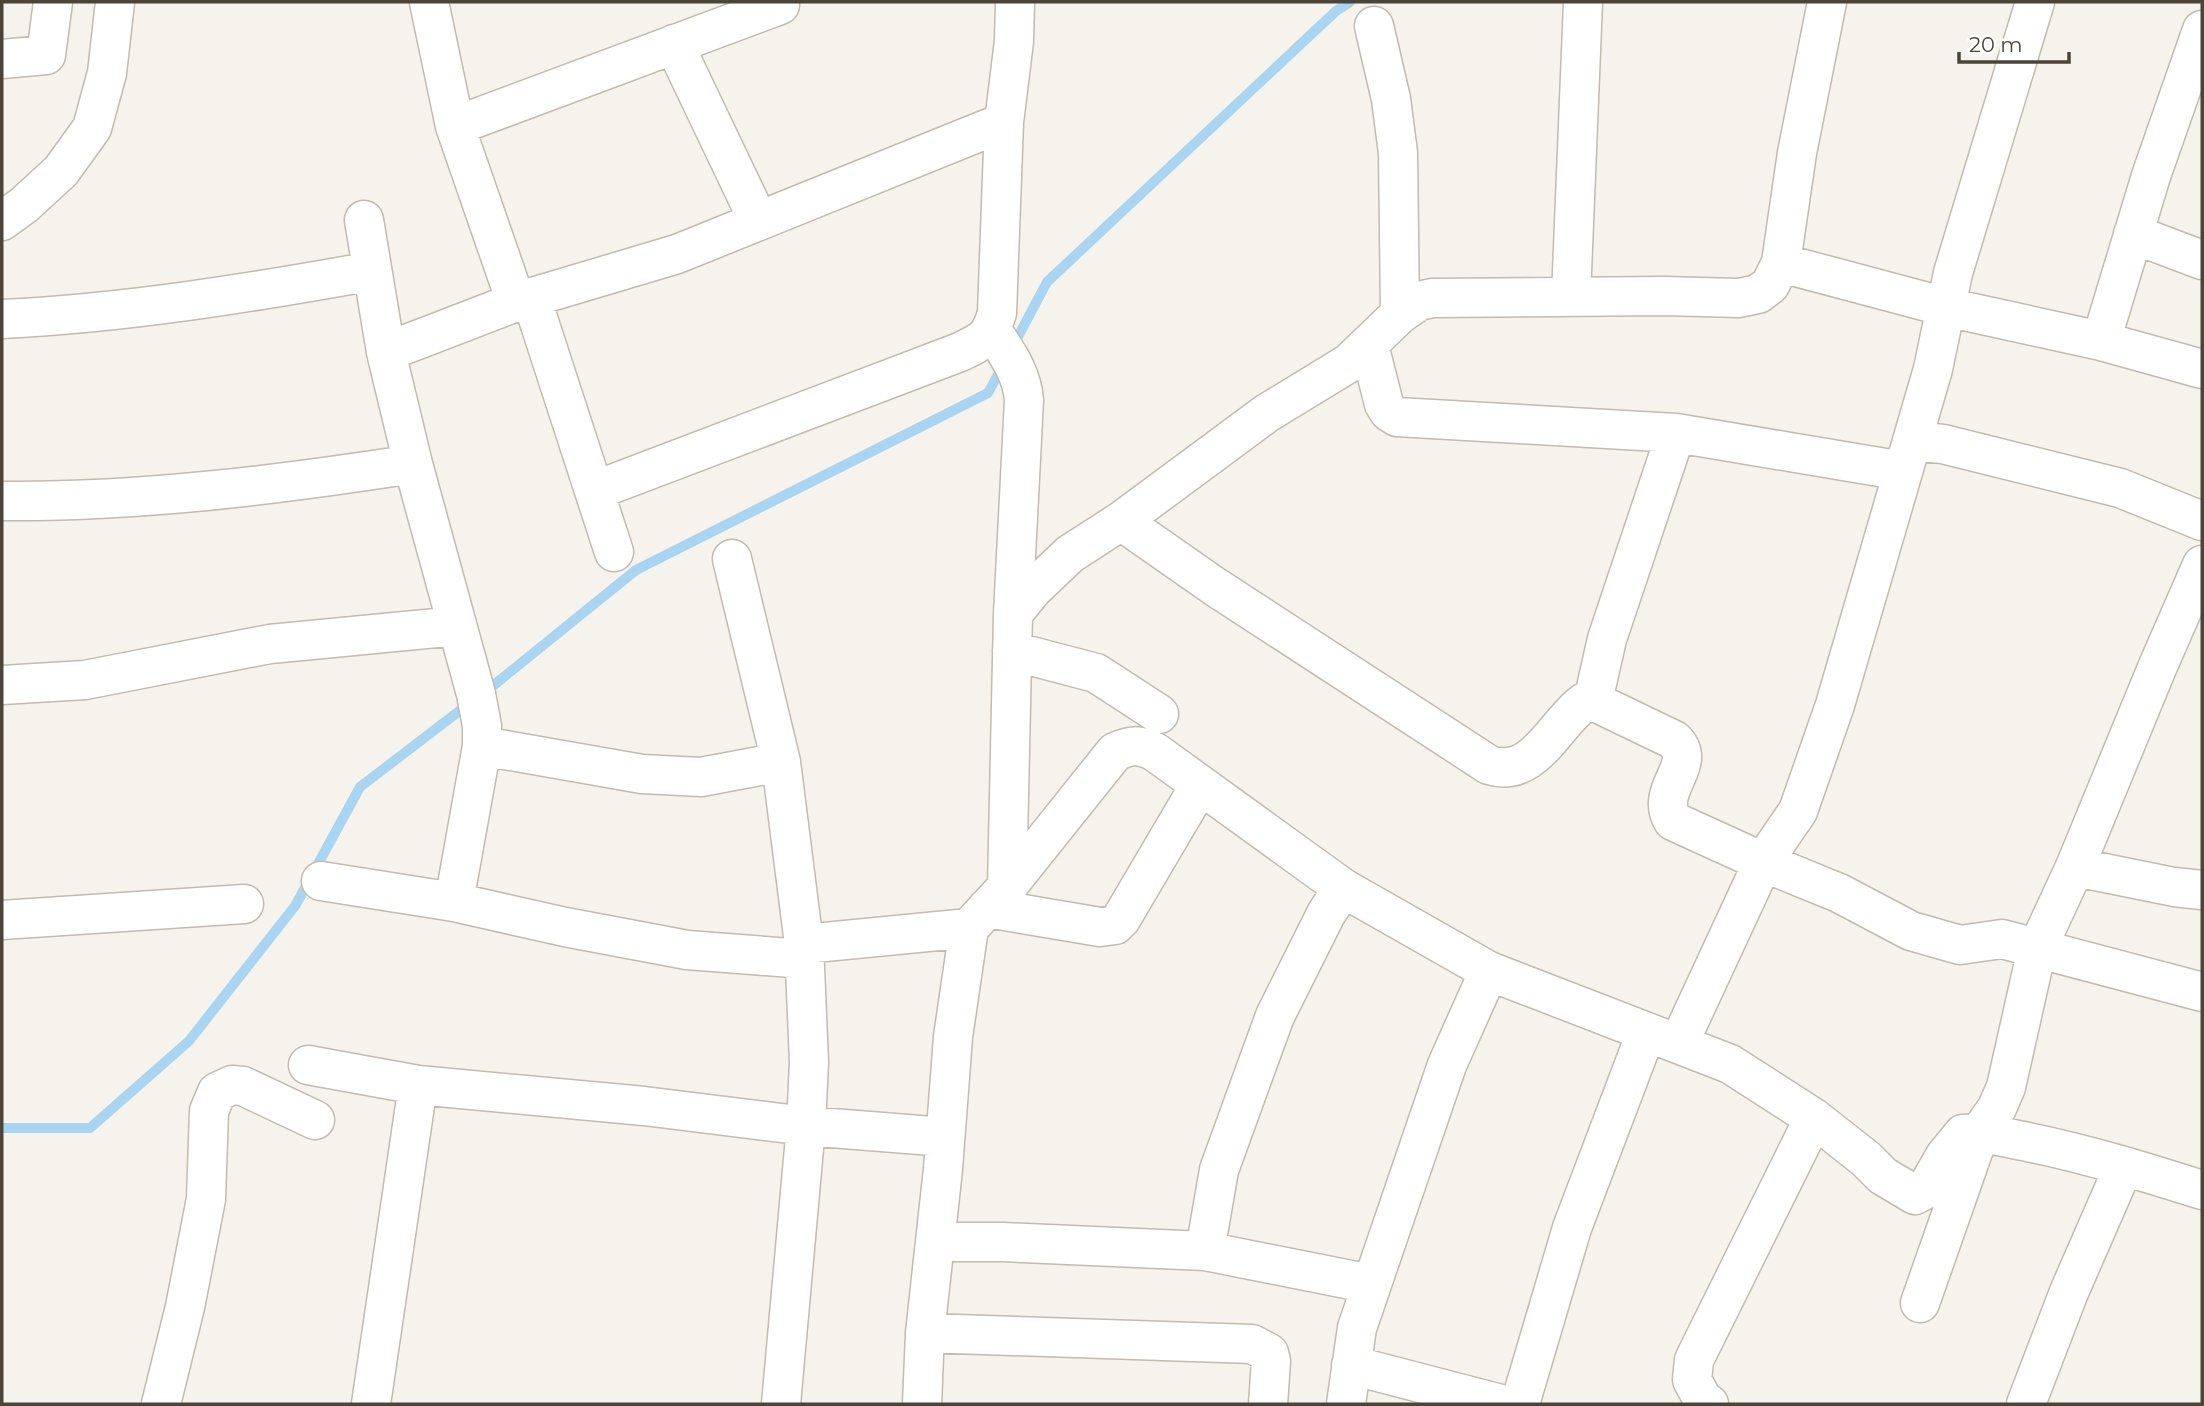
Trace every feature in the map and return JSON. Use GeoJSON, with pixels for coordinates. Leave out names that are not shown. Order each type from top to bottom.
{"type":"FeatureCollection","features":[{"type":"Feature","properties":{"kind":"street"},"geometry":{"type":"LineString","coordinates":[[2,59],[46,55],[53,2]]}},
{"type":"Feature","properties":{"kind":"street"},"geometry":{"type":"LineString","coordinates":[[2,221],[61,171],[92,128],[107,73],[114,2]]}},
{"type":"Feature","properties":{"kind":"street"},"geometry":{"type":"LineString","coordinates":[[429,2],[455,126],[523,299],[614,552]]}},
{"type":"Feature","properties":{"kind":"street"},"geometry":{"type":"LineString","coordinates":[[1571,297],[1583,2]]}},
{"type":"Feature","properties":{"kind":"street"},"geometry":{"type":"LineString","coordinates":[[1013,614],[1032,589],[1070,554],[1121,521],[1267,413],[1349,363],[1401,314],[1419,301],[1432,298],[1739,298],[1758,294],[1770,285],[1781,263],[1797,153],[1826,2]]}},
{"type":"Feature","properties":{"kind":"street"},"geometry":{"type":"LineString","coordinates":[[1520,1404],[1572,1228],[1663,1038],[1763,862],[1798,811],[1835,705],[1908,456],[1933,369],[1953,273],[2035,2]]}},
{"type":"Feature","properties":{"kind":"street"},"geometry":{"type":"LineString","coordinates":[[455,126],[779,5]]}},
{"type":"Feature","properties":{"kind":"street"},"geometry":{"type":"LineString","coordinates":[[594,491],[960,352],[982,341],[992,330],[997,313],[1004,122],[1014,41],[1024,6]]}},
{"type":"Feature","properties":{"kind":"street"},"geometry":{"type":"LineString","coordinates":[[1374,26],[1391,99],[1398,153],[1401,314]]}},
{"type":"Feature","properties":{"kind":"street"},"geometry":{"type":"LineString","coordinates":[[674,44],[758,220]]}},
{"type":"Feature","properties":{"kind":"street"},"geometry":{"type":"LineString","coordinates":[[2101,341],[2151,176],[2199,47]]}},
{"type":"Feature","properties":{"kind":"street"},"geometry":{"type":"LineString","coordinates":[[386,352],[523,299],[677,254],[1004,122]]}},
{"type":"Feature","properties":{"kind":"street"},"geometry":{"type":"LineString","coordinates":[[364,220],[386,352],[480,722],[454,901]]}},
{"type":"Feature","properties":{"kind":"street"},"geometry":{"type":"LineString","coordinates":[[2133,234],[2202,260]]}},
{"type":"Feature","properties":{"kind":"street"},"geometry":{"type":"LineString","coordinates":[[1781,263],[1946,307],[2101,341],[2202,369]]}},
{"type":"Feature","properties":{"kind":"street"},"geometry":{"type":"LineString","coordinates":[[2,319],[134,308],[372,271]]}},
{"type":"Feature","properties":{"kind":"street"},"geometry":{"type":"LineString","coordinates":[[922,1404],[925,1333],[953,1037],[988,908],[1012,651],[1024,400],[1017,370],[992,330]]}},
{"type":"Feature","properties":{"kind":"street"},"geometry":{"type":"LineString","coordinates":[[1369,345],[1384,404],[1389,412],[1397,417],[1676,433],[1908,456],[1943,444],[2120,488],[2202,521]]}},
{"type":"Feature","properties":{"kind":"street"},"geometry":{"type":"LineString","coordinates":[[1593,701],[1607,639],[1676,433]]}},
{"type":"Feature","properties":{"kind":"street"},"geometry":{"type":"LineString","coordinates":[[2,501],[68,502],[157,495],[317,478],[413,464]]}},
{"type":"Feature","properties":{"kind":"street"},"geometry":{"type":"LineString","coordinates":[[1121,521],[1214,586],[1489,765],[1509,768],[1522,764],[1536,754],[1580,705],[1593,701],[1674,740],[1680,746],[1682,764],[1668,792],[1667,803],[1668,813],[1674,821],[1839,893],[1912,931],[1960,944],[2002,939],[2202,992]]}},
{"type":"Feature","properties":{"kind":"street"},"geometry":{"type":"LineString","coordinates":[[732,559],[781,762],[804,952],[809,1062],[806,1126],[781,1404]]}},
{"type":"Feature","properties":{"kind":"street"},"geometry":{"type":"LineString","coordinates":[[1920,1303],[1980,1132],[1997,1108],[2006,1087],[2038,949],[2202,565]]}},
{"type":"Feature","properties":{"kind":"street"},"geometry":{"type":"LineString","coordinates":[[2,685],[85,680],[270,644],[457,626]]}},
{"type":"Feature","properties":{"kind":"street"},"geometry":{"type":"LineString","coordinates":[[1012,651],[1096,673],[1158,714]]}},
{"type":"Feature","properties":{"kind":"street"},"geometry":{"type":"LineString","coordinates":[[480,722],[642,774],[701,777],[781,762]]}},
{"type":"Feature","properties":{"kind":"street"},"geometry":{"type":"LineString","coordinates":[[988,908],[1115,752],[1129,746],[1142,745],[1343,888],[1489,971],[1730,1064],[1814,1118],[1866,1159],[1883,1177],[1915,1195],[1926,1189],[1945,1156],[1963,1134],[1980,1132],[2052,1147],[2202,1190]]}},
{"type":"Feature","properties":{"kind":"street"},"geometry":{"type":"LineString","coordinates":[[321,881],[454,901],[565,927],[687,950],[804,952],[988,908],[1100,927],[1115,925],[1121,919],[1200,785]]}},
{"type":"Feature","properties":{"kind":"street"},"geometry":{"type":"LineString","coordinates":[[2075,867],[2202,891]]}},
{"type":"Feature","properties":{"kind":"street"},"geometry":{"type":"LineString","coordinates":[[1205,1251],[1219,1170],[1275,1016],[1325,914],[1343,888]]}},
{"type":"Feature","properties":{"kind":"street"},"geometry":{"type":"LineString","coordinates":[[2,920],[244,904]]}},
{"type":"Feature","properties":{"kind":"street"},"geometry":{"type":"LineString","coordinates":[[1346,1404],[1357,1328],[1371,1284],[1447,1065],[1489,971]]}},
{"type":"Feature","properties":{"kind":"street"},"geometry":{"type":"LineString","coordinates":[[308,1065],[418,1085],[644,1106],[806,1126],[945,1137]]}},
{"type":"Feature","properties":{"kind":"street"},"geometry":{"type":"LineString","coordinates":[[161,1404],[185,1307],[206,1199],[209,1111],[217,1092],[232,1085],[243,1086],[315,1120]]}},
{"type":"Feature","properties":{"kind":"street"},"geometry":{"type":"LineString","coordinates":[[371,1404],[418,1085]]}},
{"type":"Feature","properties":{"kind":"street"},"geometry":{"type":"LineString","coordinates":[[1709,1404],[1704,1402],[1692,1380],[1694,1360],[1814,1118]]}},
{"type":"Feature","properties":{"kind":"street"},"geometry":{"type":"LineString","coordinates":[[2026,1404],[2069,1292],[2124,1166]]}},
{"type":"Feature","properties":{"kind":"street"},"geometry":{"type":"LineString","coordinates":[[935,1242],[1002,1242],[1205,1251],[1371,1284]]}},
{"type":"Feature","properties":{"kind":"street"},"geometry":{"type":"LineString","coordinates":[[925,1333],[1252,1344],[1269,1353],[1271,1361],[1268,1404]]}},
{"type":"Feature","properties":{"kind":"street"},"geometry":{"type":"LineString","coordinates":[[1351,1365],[1501,1404]]}},
{"type":"Feature","properties":{"kind":"waterway"},"geometry":{"type":"LineString","coordinates":[[1012,348],[1047,282],[1336,11],[1350,2]]}},
{"type":"Feature","properties":{"kind":"waterway"},"geometry":{"type":"LineString","coordinates":[[484,693],[636,570],[988,393],[1003,365]]}},
{"type":"Feature","properties":{"kind":"waterway"},"geometry":{"type":"LineString","coordinates":[[2,1128],[90,1128],[189,1041],[295,906],[360,787],[471,702]]}}]}
